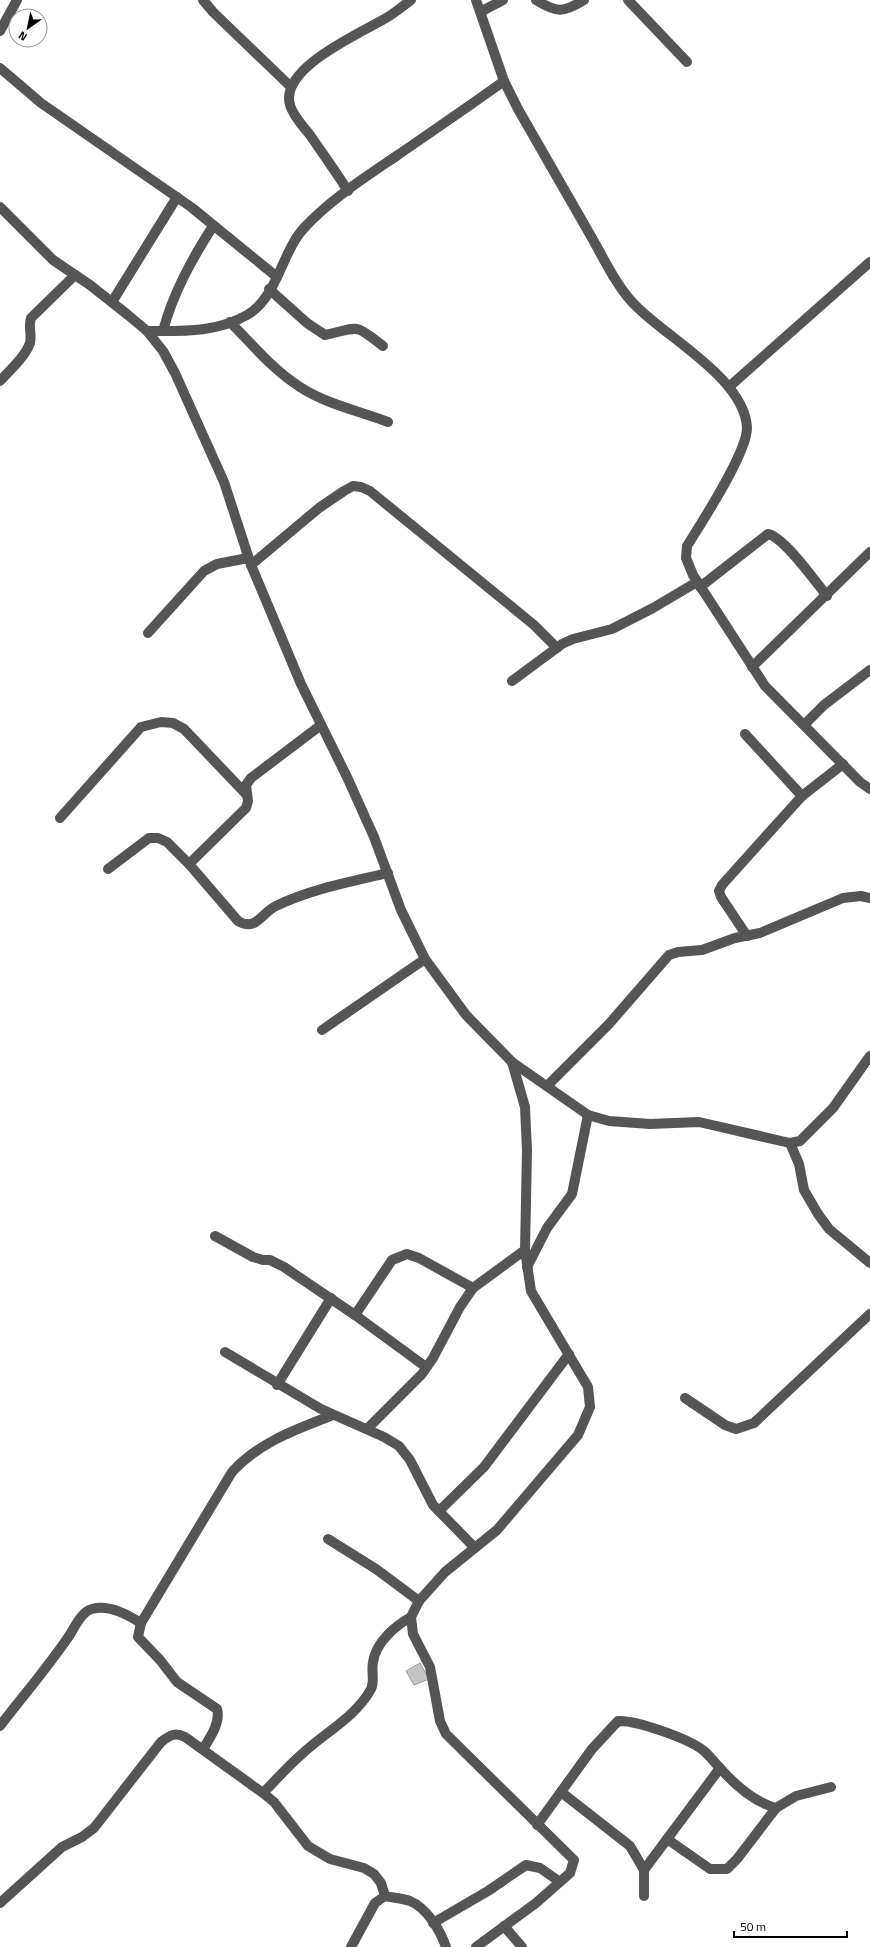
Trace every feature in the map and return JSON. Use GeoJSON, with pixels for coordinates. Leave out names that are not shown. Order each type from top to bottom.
{"type":"FeatureCollection","features":[{"type":"Feature","properties":{"kind":"street"},"geometry":{"type":"LineString","coordinates":[[0,31],[17,0]]}},
{"type":"Feature","properties":{"kind":"street"},"geometry":{"type":"LineString","coordinates":[[204,0],[214,12],[290,86]]}},
{"type":"Feature","properties":{"kind":"street"},"geometry":{"type":"LineString","coordinates":[[348,191],[292,111],[289,95],[290,86],[295,78],[311,64],[347,39],[386,18],[410,0]]}},
{"type":"Feature","properties":{"kind":"street"},"geometry":{"type":"LineString","coordinates":[[476,0],[482,12],[504,81],[518,109],[612,274],[634,305],[694,353],[730,386],[742,410],[747,428],[742,451],[687,546],[686,558],[699,584],[765,686],[870,789]]}},
{"type":"Feature","properties":{"kind":"street"},"geometry":{"type":"LineString","coordinates":[[482,12],[503,0]]}},
{"type":"Feature","properties":{"kind":"street"},"geometry":{"type":"LineString","coordinates":[[536,0],[546,6],[560,11],[574,6],[584,0]]}},
{"type":"Feature","properties":{"kind":"street"},"geometry":{"type":"LineString","coordinates":[[628,0],[687,62]]}},
{"type":"Feature","properties":{"kind":"street"},"geometry":{"type":"LineString","coordinates":[[0,68],[41,103],[177,197],[276,277]]}},
{"type":"Feature","properties":{"kind":"street"},"geometry":{"type":"LineString","coordinates":[[147,331],[191,331],[219,327],[247,315],[264,298],[292,245],[303,229],[318,214],[348,191],[504,81]]}},
{"type":"Feature","properties":{"kind":"street"},"geometry":{"type":"LineString","coordinates":[[112,302],[177,197]]}},
{"type":"Feature","properties":{"kind":"street"},"geometry":{"type":"LineString","coordinates":[[0,207],[53,260],[112,302],[147,331],[163,351],[175,373],[224,482],[249,561],[301,684],[347,776],[402,910],[425,959],[466,1015],[512,1062],[588,1115],[609,1121],[650,1124],[699,1122],[790,1143],[800,1141],[833,1108],[870,1056]]}},
{"type":"Feature","properties":{"kind":"street"},"geometry":{"type":"LineString","coordinates":[[164,331],[170,305],[177,290],[200,245],[213,226]]}},
{"type":"Feature","properties":{"kind":"street"},"geometry":{"type":"LineString","coordinates":[[730,386],[870,262]]}},
{"type":"Feature","properties":{"kind":"street"},"geometry":{"type":"LineString","coordinates":[[0,381],[30,344],[31,336],[29,324],[31,318],[75,275]]}},
{"type":"Feature","properties":{"kind":"street"},"geometry":{"type":"LineString","coordinates":[[270,289],[307,323],[325,335],[350,328],[362,329],[382,346]]}},
{"type":"Feature","properties":{"kind":"street"},"geometry":{"type":"LineString","coordinates":[[230,322],[285,377],[301,388],[325,400],[388,422]]}},
{"type":"Feature","properties":{"kind":"street"},"geometry":{"type":"LineString","coordinates":[[148,633],[204,571],[217,564],[249,561],[319,508],[353,486],[361,487],[376,496],[534,625],[557,648]]}},
{"type":"Feature","properties":{"kind":"street"},"geometry":{"type":"LineString","coordinates":[[512,682],[557,648],[573,639],[612,629],[699,584],[768,534],[775,535],[785,545],[827,596]]}},
{"type":"Feature","properties":{"kind":"street"},"geometry":{"type":"LineString","coordinates":[[752,667],[827,596],[870,552]]}},
{"type":"Feature","properties":{"kind":"street"},"geometry":{"type":"LineString","coordinates":[[804,725],[824,705],[870,670]]}},
{"type":"Feature","properties":{"kind":"street"},"geometry":{"type":"LineString","coordinates":[[60,818],[142,727],[162,722],[174,723],[184,729],[246,794]]}},
{"type":"Feature","properties":{"kind":"street"},"geometry":{"type":"LineString","coordinates":[[189,864],[243,812],[248,801],[246,785],[251,778],[321,725]]}},
{"type":"Feature","properties":{"kind":"street"},"geometry":{"type":"LineString","coordinates":[[745,734],[802,796]]}},
{"type":"Feature","properties":{"kind":"street"},"geometry":{"type":"LineString","coordinates":[[747,936],[721,897],[719,891],[722,885],[802,796],[843,764]]}},
{"type":"Feature","properties":{"kind":"street"},"geometry":{"type":"LineString","coordinates":[[108,870],[148,838],[158,838],[167,842],[189,864],[238,921],[246,926],[252,925],[272,908],[293,898],[326,887],[388,873]]}},
{"type":"Feature","properties":{"kind":"street"},"geometry":{"type":"LineString","coordinates":[[547,1086],[608,1024],[669,955],[678,952],[702,950],[774,928],[843,898],[861,896],[870,898]]}},
{"type":"Feature","properties":{"kind":"street"},"geometry":{"type":"LineString","coordinates":[[322,1030],[425,959]]}},
{"type":"Feature","properties":{"kind":"street"},"geometry":{"type":"LineString","coordinates":[[476,1947],[536,1903],[560,1882],[570,1873],[574,1860],[562,1846],[537,1825],[446,1734],[440,1721],[430,1667],[413,1634],[411,1617],[419,1601],[444,1572],[497,1530],[578,1435],[590,1407],[588,1387],[531,1291],[525,1250],[527,1150],[525,1107],[512,1062]]}},
{"type":"Feature","properties":{"kind":"street"},"geometry":{"type":"LineString","coordinates":[[527,1267],[547,1228],[572,1194],[588,1115]]}},
{"type":"Feature","properties":{"kind":"street"},"geometry":{"type":"LineString","coordinates":[[790,1143],[799,1164],[804,1190],[818,1214],[829,1229],[870,1263]]}},
{"type":"Feature","properties":{"kind":"street"},"geometry":{"type":"LineString","coordinates":[[215,1236],[253,1257],[263,1260],[270,1260],[284,1267],[356,1314],[426,1367]]}},
{"type":"Feature","properties":{"kind":"street"},"geometry":{"type":"LineString","coordinates":[[367,1430],[426,1367],[460,1307],[473,1288],[525,1250]]}},
{"type":"Feature","properties":{"kind":"street"},"geometry":{"type":"LineString","coordinates":[[356,1314],[392,1260],[406,1254],[418,1258],[473,1288]]}},
{"type":"Feature","properties":{"kind":"street"},"geometry":{"type":"LineString","coordinates":[[277,1385],[331,1298]]}},
{"type":"Feature","properties":{"kind":"street"},"geometry":{"type":"LineString","coordinates":[[686,1398],[725,1424],[736,1429],[754,1423],[870,1314]]}},
{"type":"Feature","properties":{"kind":"street"},"geometry":{"type":"LineString","coordinates":[[225,1352],[277,1385],[399,1446],[410,1460],[433,1505],[475,1548]]}},
{"type":"Feature","properties":{"kind":"street"},"geometry":{"type":"LineString","coordinates":[[439,1511],[484,1467],[569,1354]]}},
{"type":"Feature","properties":{"kind":"street"},"geometry":{"type":"LineString","coordinates":[[203,1749],[215,1727],[219,1715],[217,1709],[176,1682],[160,1660],[138,1637],[141,1623],[232,1472],[243,1460],[280,1436],[333,1414]]}},
{"type":"Feature","properties":{"kind":"street"},"geometry":{"type":"LineString","coordinates":[[328,1539],[376,1570],[419,1601]]}},
{"type":"Feature","properties":{"kind":"street"},"geometry":{"type":"LineString","coordinates":[[0,1726],[65,1643],[87,1611],[93,1608],[115,1610],[126,1614],[141,1623]]}},
{"type":"Feature","properties":{"kind":"street"},"geometry":{"type":"LineString","coordinates":[[264,1793],[302,1753],[348,1715],[363,1699],[371,1689],[373,1682],[373,1662],[386,1636],[396,1625],[411,1617]]}},
{"type":"Feature","properties":{"kind":"street"},"geometry":{"type":"LineString","coordinates":[[537,1825],[592,1749],[618,1721],[626,1720],[685,1740],[705,1752],[746,1792],[766,1805],[776,1808]]}},
{"type":"Feature","properties":{"kind":"street"},"geometry":{"type":"LineString","coordinates":[[0,1903],[62,1847],[82,1837],[94,1828],[161,1742],[169,1735],[177,1733],[203,1749],[264,1793],[274,1802],[308,1846],[330,1859],[364,1868],[374,1874],[381,1883],[385,1896]]}},
{"type":"Feature","properties":{"kind":"street"},"geometry":{"type":"LineString","coordinates":[[644,1870],[720,1768]]}},
{"type":"Feature","properties":{"kind":"street"},"geometry":{"type":"LineString","coordinates":[[667,1839],[710,1869],[727,1869],[737,1859],[776,1808],[796,1796],[831,1787]]}},
{"type":"Feature","properties":{"kind":"street"},"geometry":{"type":"LineString","coordinates":[[561,1792],[630,1846],[644,1870],[644,1896]]}},
{"type":"Feature","properties":{"kind":"street"},"geometry":{"type":"LineString","coordinates":[[433,1923],[488,1891],[526,1864],[540,1868],[560,1882]]}},
{"type":"Feature","properties":{"kind":"street"},"geometry":{"type":"LineString","coordinates":[[351,1947],[375,1903],[385,1896],[409,1901],[422,1908],[433,1923],[446,1947]]}},
{"type":"Feature","properties":{"kind":"street"},"geometry":{"type":"LineString","coordinates":[[504,1926],[522,1947]]}},
{"type":"Feature","properties":{"kind":"building"},"geometry":{"type":"Polygon","coordinates":[[[420,1663],[429,1679],[414,1685],[406,1671],[420,1663]]]}}]}
